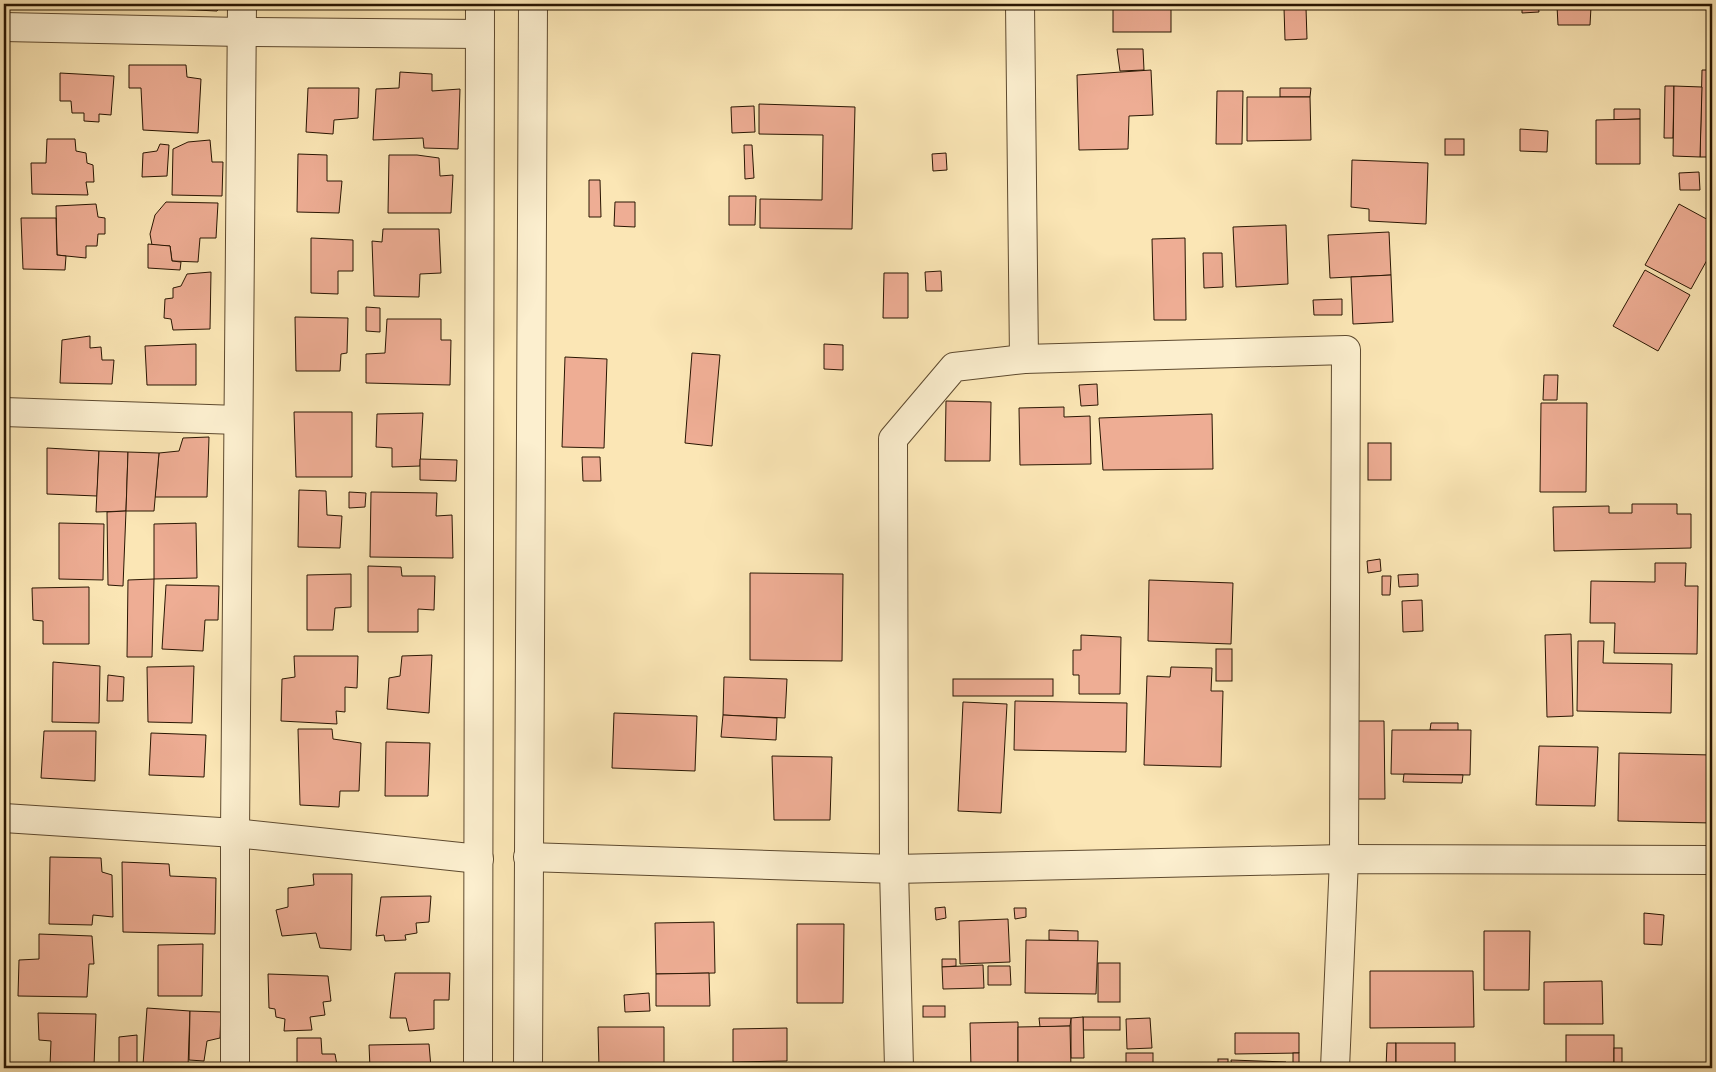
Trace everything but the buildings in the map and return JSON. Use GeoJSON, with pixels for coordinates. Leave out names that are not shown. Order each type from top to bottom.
{"type":"FeatureCollection","features":[{"type":"Feature","properties":{"kind":"street"},"geometry":{"type":"LineString","coordinates":[[235,1068],[235,833],[242,4]]}},
{"type":"Feature","properties":{"kind":"street"},"geometry":{"type":"LineString","coordinates":[[478,1068],[480,4]]}},
{"type":"Feature","properties":{"kind":"street"},"geometry":{"type":"LineString","coordinates":[[528,1068],[533,4]]}},
{"type":"Feature","properties":{"kind":"street"},"geometry":{"type":"LineString","coordinates":[[1020,4],[1024,359]]}},
{"type":"Feature","properties":{"kind":"street"},"geometry":{"type":"LineString","coordinates":[[4,27],[480,34]]}},
{"type":"Feature","properties":{"kind":"street"},"geometry":{"type":"LineString","coordinates":[[899,1068],[894,869],[893,439],[954,367],[1024,359],[1346,350],[1344,859],[1335,1068]]}},
{"type":"Feature","properties":{"kind":"street"},"geometry":{"type":"LineString","coordinates":[[4,412],[238,420]]}},
{"type":"Feature","properties":{"kind":"street"},"geometry":{"type":"LineString","coordinates":[[4,818],[235,833],[479,859]]}},
{"type":"Feature","properties":{"kind":"street"},"geometry":{"type":"LineString","coordinates":[[528,857],[894,869],[1344,859],[1712,860]]}}]}
